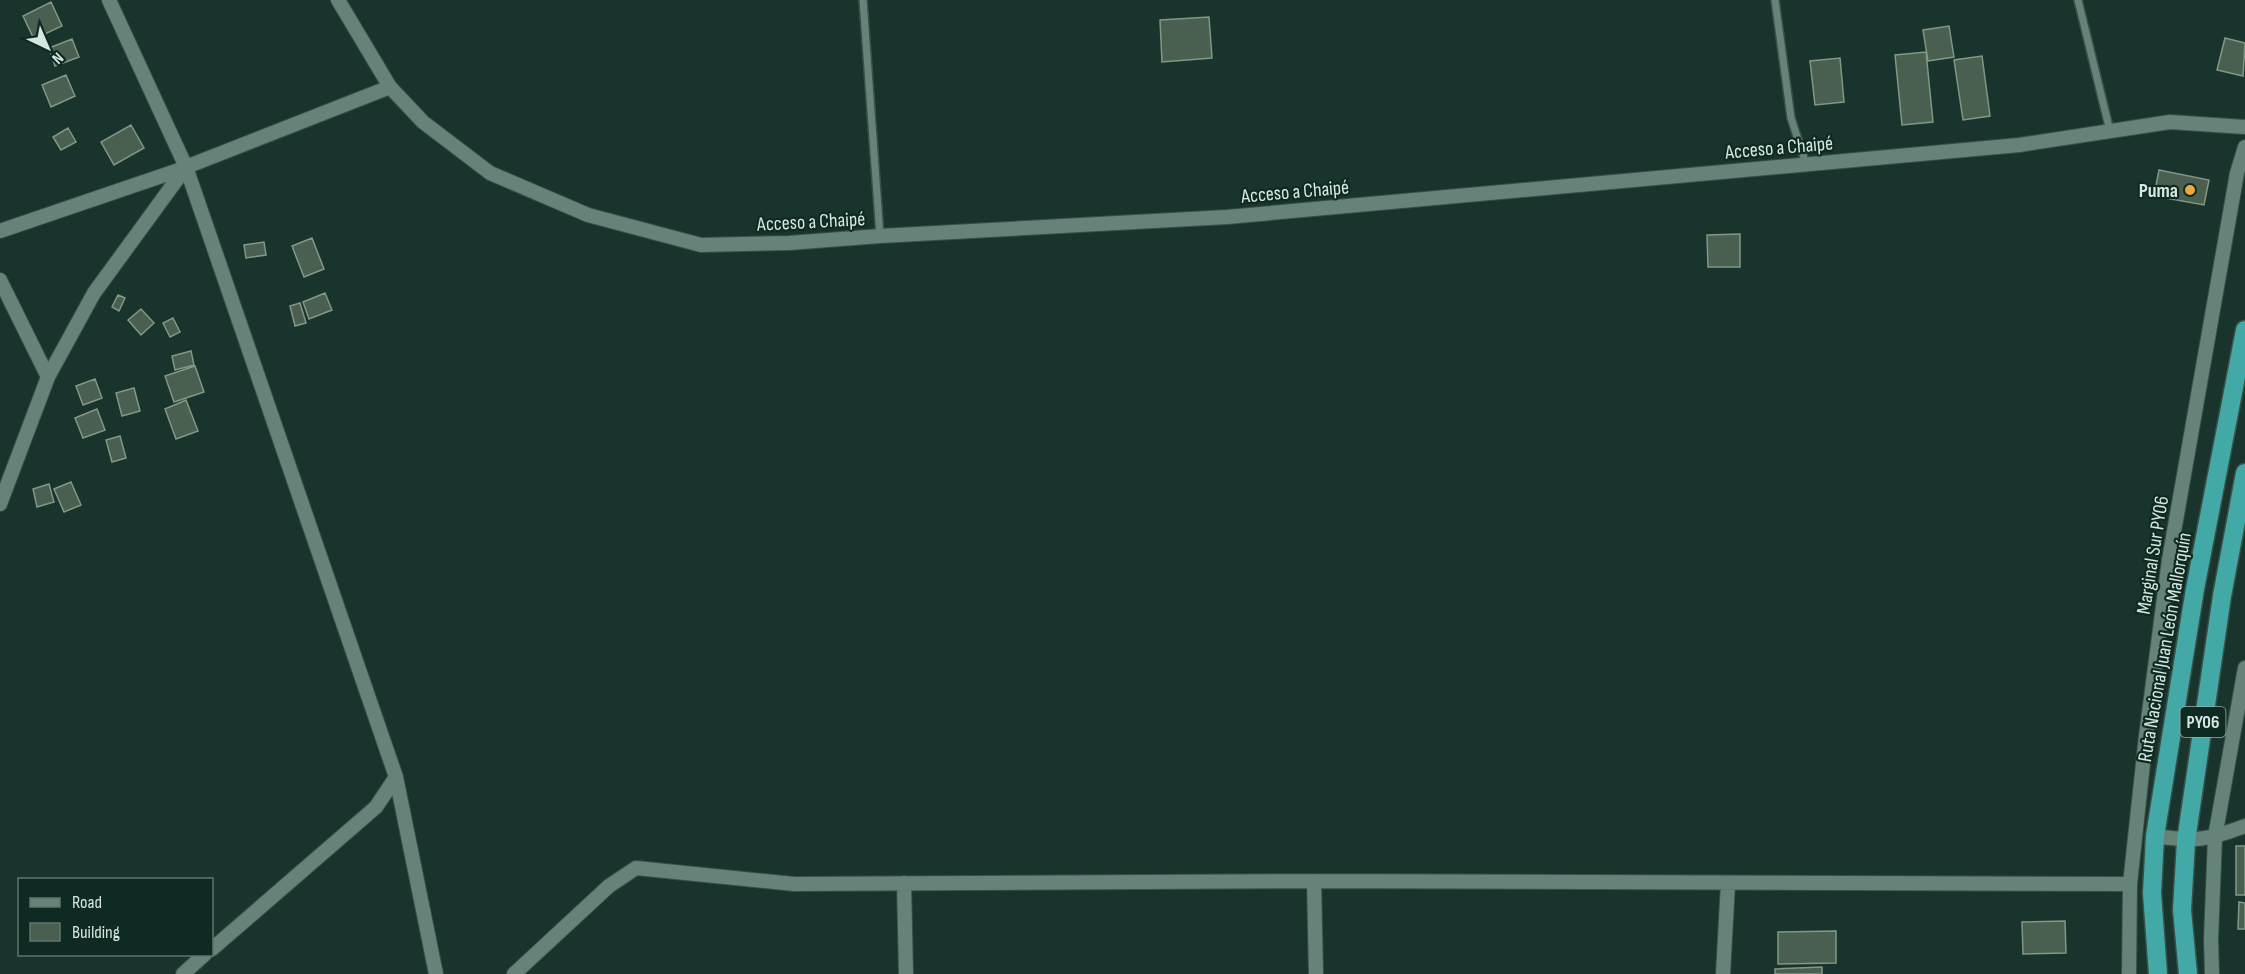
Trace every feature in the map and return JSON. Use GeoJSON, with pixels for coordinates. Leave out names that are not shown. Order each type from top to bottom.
{"type":"FeatureCollection","features":[{"type":"Feature","properties":{"kind":"highway","name":"Ruta Nacional Juan León Mallorquín"},"geometry":{"type":"LineString","coordinates":[[2158,974],[2152,893],[2156,836],[2195,589],[2245,330]]}},
{"type":"Feature","properties":{"kind":"highway","name":"PY06"},"geometry":{"type":"LineString","coordinates":[[2188,974],[2182,910],[2186,841],[2222,596],[2245,473]]}},
{"type":"Feature","properties":{"kind":"street"},"geometry":{"type":"LineString","coordinates":[[109,0],[186,167],[396,777],[436,974]]}},
{"type":"Feature","properties":{"kind":"street","name":"Acceso a Chaipé"},"geometry":{"type":"LineString","coordinates":[[338,0],[390,87],[423,122],[490,173],[588,215],[701,245],[789,243],[1227,217],[2019,145],[2170,122],[2245,127]]}},
{"type":"Feature","properties":{"kind":"street"},"geometry":{"type":"LineString","coordinates":[[0,231],[186,167],[390,87]]}},
{"type":"Feature","properties":{"kind":"street","name":"Marginal Sur PY06"},"geometry":{"type":"LineString","coordinates":[[2129,974],[2130,884],[2146,736],[2169,560],[2237,173],[2245,147]]}},
{"type":"Feature","properties":{"kind":"street"},"geometry":{"type":"LineString","coordinates":[[0,504],[48,377],[94,292],[186,167]]}},
{"type":"Feature","properties":{"kind":"street"},"geometry":{"type":"LineString","coordinates":[[0,280],[48,377]]}},
{"type":"Feature","properties":{"kind":"street"},"geometry":{"type":"LineString","coordinates":[[2212,974],[2215,837],[2245,668]]}},
{"type":"Feature","properties":{"kind":"street"},"geometry":{"type":"LineString","coordinates":[[213,948],[376,807],[396,777]]}},
{"type":"Feature","properties":{"kind":"street"},"geometry":{"type":"LineString","coordinates":[[2156,836],[2186,841],[2215,837],[2245,826]]}},
{"type":"Feature","properties":{"kind":"street"},"geometry":{"type":"LineString","coordinates":[[514,974],[609,886],[636,868],[794,884],[1314,881],[2130,884]]}},
{"type":"Feature","properties":{"kind":"street"},"geometry":{"type":"LineString","coordinates":[[1314,881],[1316,974]]}},
{"type":"Feature","properties":{"kind":"street"},"geometry":{"type":"LineString","coordinates":[[904,883],[906,974]]}},
{"type":"Feature","properties":{"kind":"street"},"geometry":{"type":"LineString","coordinates":[[1723,974],[1728,883]]}},
{"type":"Feature","properties":{"kind":"street"},"geometry":{"type":"LineString","coordinates":[[183,974],[204,956]]}},
{"type":"Feature","properties":{"kind":"lane"},"geometry":{"type":"LineString","coordinates":[[863,0],[880,236]]}},
{"type":"Feature","properties":{"kind":"lane"},"geometry":{"type":"LineString","coordinates":[[1775,0],[1791,117],[1806,164]]}},
{"type":"Feature","properties":{"kind":"lane"},"geometry":{"type":"LineString","coordinates":[[2078,0],[2110,131]]}},
{"type":"Feature","properties":{"kind":"building"},"geometry":{"type":"Polygon","coordinates":[[[51,2],[62,26],[34,39],[23,16],[51,2]]]}},
{"type":"Feature","properties":{"kind":"building"},"geometry":{"type":"Polygon","coordinates":[[[1209,17],[1212,58],[1162,62],[1160,20],[1209,17]]]}},
{"type":"Feature","properties":{"kind":"building"},"geometry":{"type":"Polygon","coordinates":[[[1949,26],[1954,57],[1928,61],[1923,30],[1949,26]]]}},
{"type":"Feature","properties":{"kind":"building"},"geometry":{"type":"Polygon","coordinates":[[[2225,38],[2245,43],[2243,76],[2217,70],[2225,38]]]}},
{"type":"Feature","properties":{"kind":"building"},"geometry":{"type":"Polygon","coordinates":[[[72,39],[79,57],[55,66],[49,48],[72,39]]]}},
{"type":"Feature","properties":{"kind":"building"},"geometry":{"type":"Polygon","coordinates":[[[1926,52],[1933,122],[1902,125],[1895,55],[1926,52]]]}},
{"type":"Feature","properties":{"kind":"building"},"geometry":{"type":"Polygon","coordinates":[[[1982,56],[1990,116],[1963,120],[1954,60],[1982,56]]]}},
{"type":"Feature","properties":{"kind":"building"},"geometry":{"type":"Polygon","coordinates":[[[1840,58],[1844,102],[1815,105],[1810,61],[1840,58]]]}},
{"type":"Feature","properties":{"kind":"building"},"geometry":{"type":"Polygon","coordinates":[[[66,75],[75,96],[51,107],[42,85],[66,75]]]}},
{"type":"Feature","properties":{"kind":"building"},"geometry":{"type":"Polygon","coordinates":[[[131,125],[144,148],[114,165],[101,142],[131,125]]]}},
{"type":"Feature","properties":{"kind":"building"},"geometry":{"type":"Polygon","coordinates":[[[68,128],[76,142],[61,150],[53,137],[68,128]]]}},
{"type":"Feature","properties":{"kind":"building"},"geometry":{"type":"Polygon","coordinates":[[[2159,170],[2209,180],[2204,205],[2154,196],[2159,170]]]}},
{"type":"Feature","properties":{"kind":"building"},"geometry":{"type":"Polygon","coordinates":[[[1740,234],[1740,267],[1708,267],[1707,235],[1740,234]]]}},
{"type":"Feature","properties":{"kind":"building"},"geometry":{"type":"Polygon","coordinates":[[[312,238],[324,269],[304,277],[292,246],[312,238]]]}},
{"type":"Feature","properties":{"kind":"building"},"geometry":{"type":"Polygon","coordinates":[[[264,242],[266,255],[246,258],[244,245],[264,242]]]}},
{"type":"Feature","properties":{"kind":"building"},"geometry":{"type":"Polygon","coordinates":[[[325,293],[332,310],[309,319],[303,302],[325,293]]]}},
{"type":"Feature","properties":{"kind":"building"},"geometry":{"type":"Polygon","coordinates":[[[118,295],[125,298],[119,311],[112,307],[118,295]]]}},
{"type":"Feature","properties":{"kind":"building"},"geometry":{"type":"Polygon","coordinates":[[[300,303],[306,323],[295,326],[290,306],[300,303]]]}},
{"type":"Feature","properties":{"kind":"building"},"geometry":{"type":"Polygon","coordinates":[[[141,309],[154,323],[141,335],[128,320],[141,309]]]}},
{"type":"Feature","properties":{"kind":"building"},"geometry":{"type":"Polygon","coordinates":[[[173,318],[180,332],[170,337],[163,323],[173,318]]]}},
{"type":"Feature","properties":{"kind":"building"},"geometry":{"type":"Polygon","coordinates":[[[191,351],[194,365],[175,370],[172,356],[191,351]]]}},
{"type":"Feature","properties":{"kind":"building"},"geometry":{"type":"Polygon","coordinates":[[[195,366],[204,392],[174,402],[165,376],[195,366]]]}},
{"type":"Feature","properties":{"kind":"building"},"geometry":{"type":"Polygon","coordinates":[[[95,379],[102,398],[83,405],[76,386],[95,379]]]}},
{"type":"Feature","properties":{"kind":"building"},"geometry":{"type":"Polygon","coordinates":[[[134,388],[140,411],[122,416],[116,393],[134,388]]]}},
{"type":"Feature","properties":{"kind":"building"},"geometry":{"type":"Polygon","coordinates":[[[186,400],[198,431],[176,439],[165,409],[186,400]]]}},
{"type":"Feature","properties":{"kind":"building"},"geometry":{"type":"Polygon","coordinates":[[[97,409],[105,430],[83,438],[75,418],[97,409]]]}},
{"type":"Feature","properties":{"kind":"building"},"geometry":{"type":"Polygon","coordinates":[[[120,436],[126,458],[112,462],[106,440],[120,436]]]}},
{"type":"Feature","properties":{"kind":"building"},"geometry":{"type":"Polygon","coordinates":[[[71,482],[81,505],[64,512],[54,489],[71,482]]]}},
{"type":"Feature","properties":{"kind":"building"},"geometry":{"type":"Polygon","coordinates":[[[49,484],[54,502],[37,507],[33,489],[49,484]]]}},
{"type":"Feature","properties":{"kind":"building"},"geometry":{"type":"Polygon","coordinates":[[[2236,846],[2245,846],[2245,895],[2236,895],[2236,846]]]}},
{"type":"Feature","properties":{"kind":"building"},"geometry":{"type":"Polygon","coordinates":[[[2239,902],[2245,903],[2245,929],[2238,929],[2239,902]]]}},
{"type":"Feature","properties":{"kind":"building"},"geometry":{"type":"Polygon","coordinates":[[[2065,921],[2066,953],[2023,954],[2022,922],[2065,921]]]}},
{"type":"Feature","properties":{"kind":"building"},"geometry":{"type":"Polygon","coordinates":[[[1836,931],[1836,963],[1778,964],[1778,932],[1836,931]]]}},
{"type":"Feature","properties":{"kind":"building"},"geometry":{"type":"Polygon","coordinates":[[[1822,967],[1822,974],[1775,974],[1775,969],[1822,967]]]}},
{"type":"Feature","properties":{"kind":"place","name":"Puma"},"geometry":{"type":"Point","coordinates":[2190,190]}}]}
